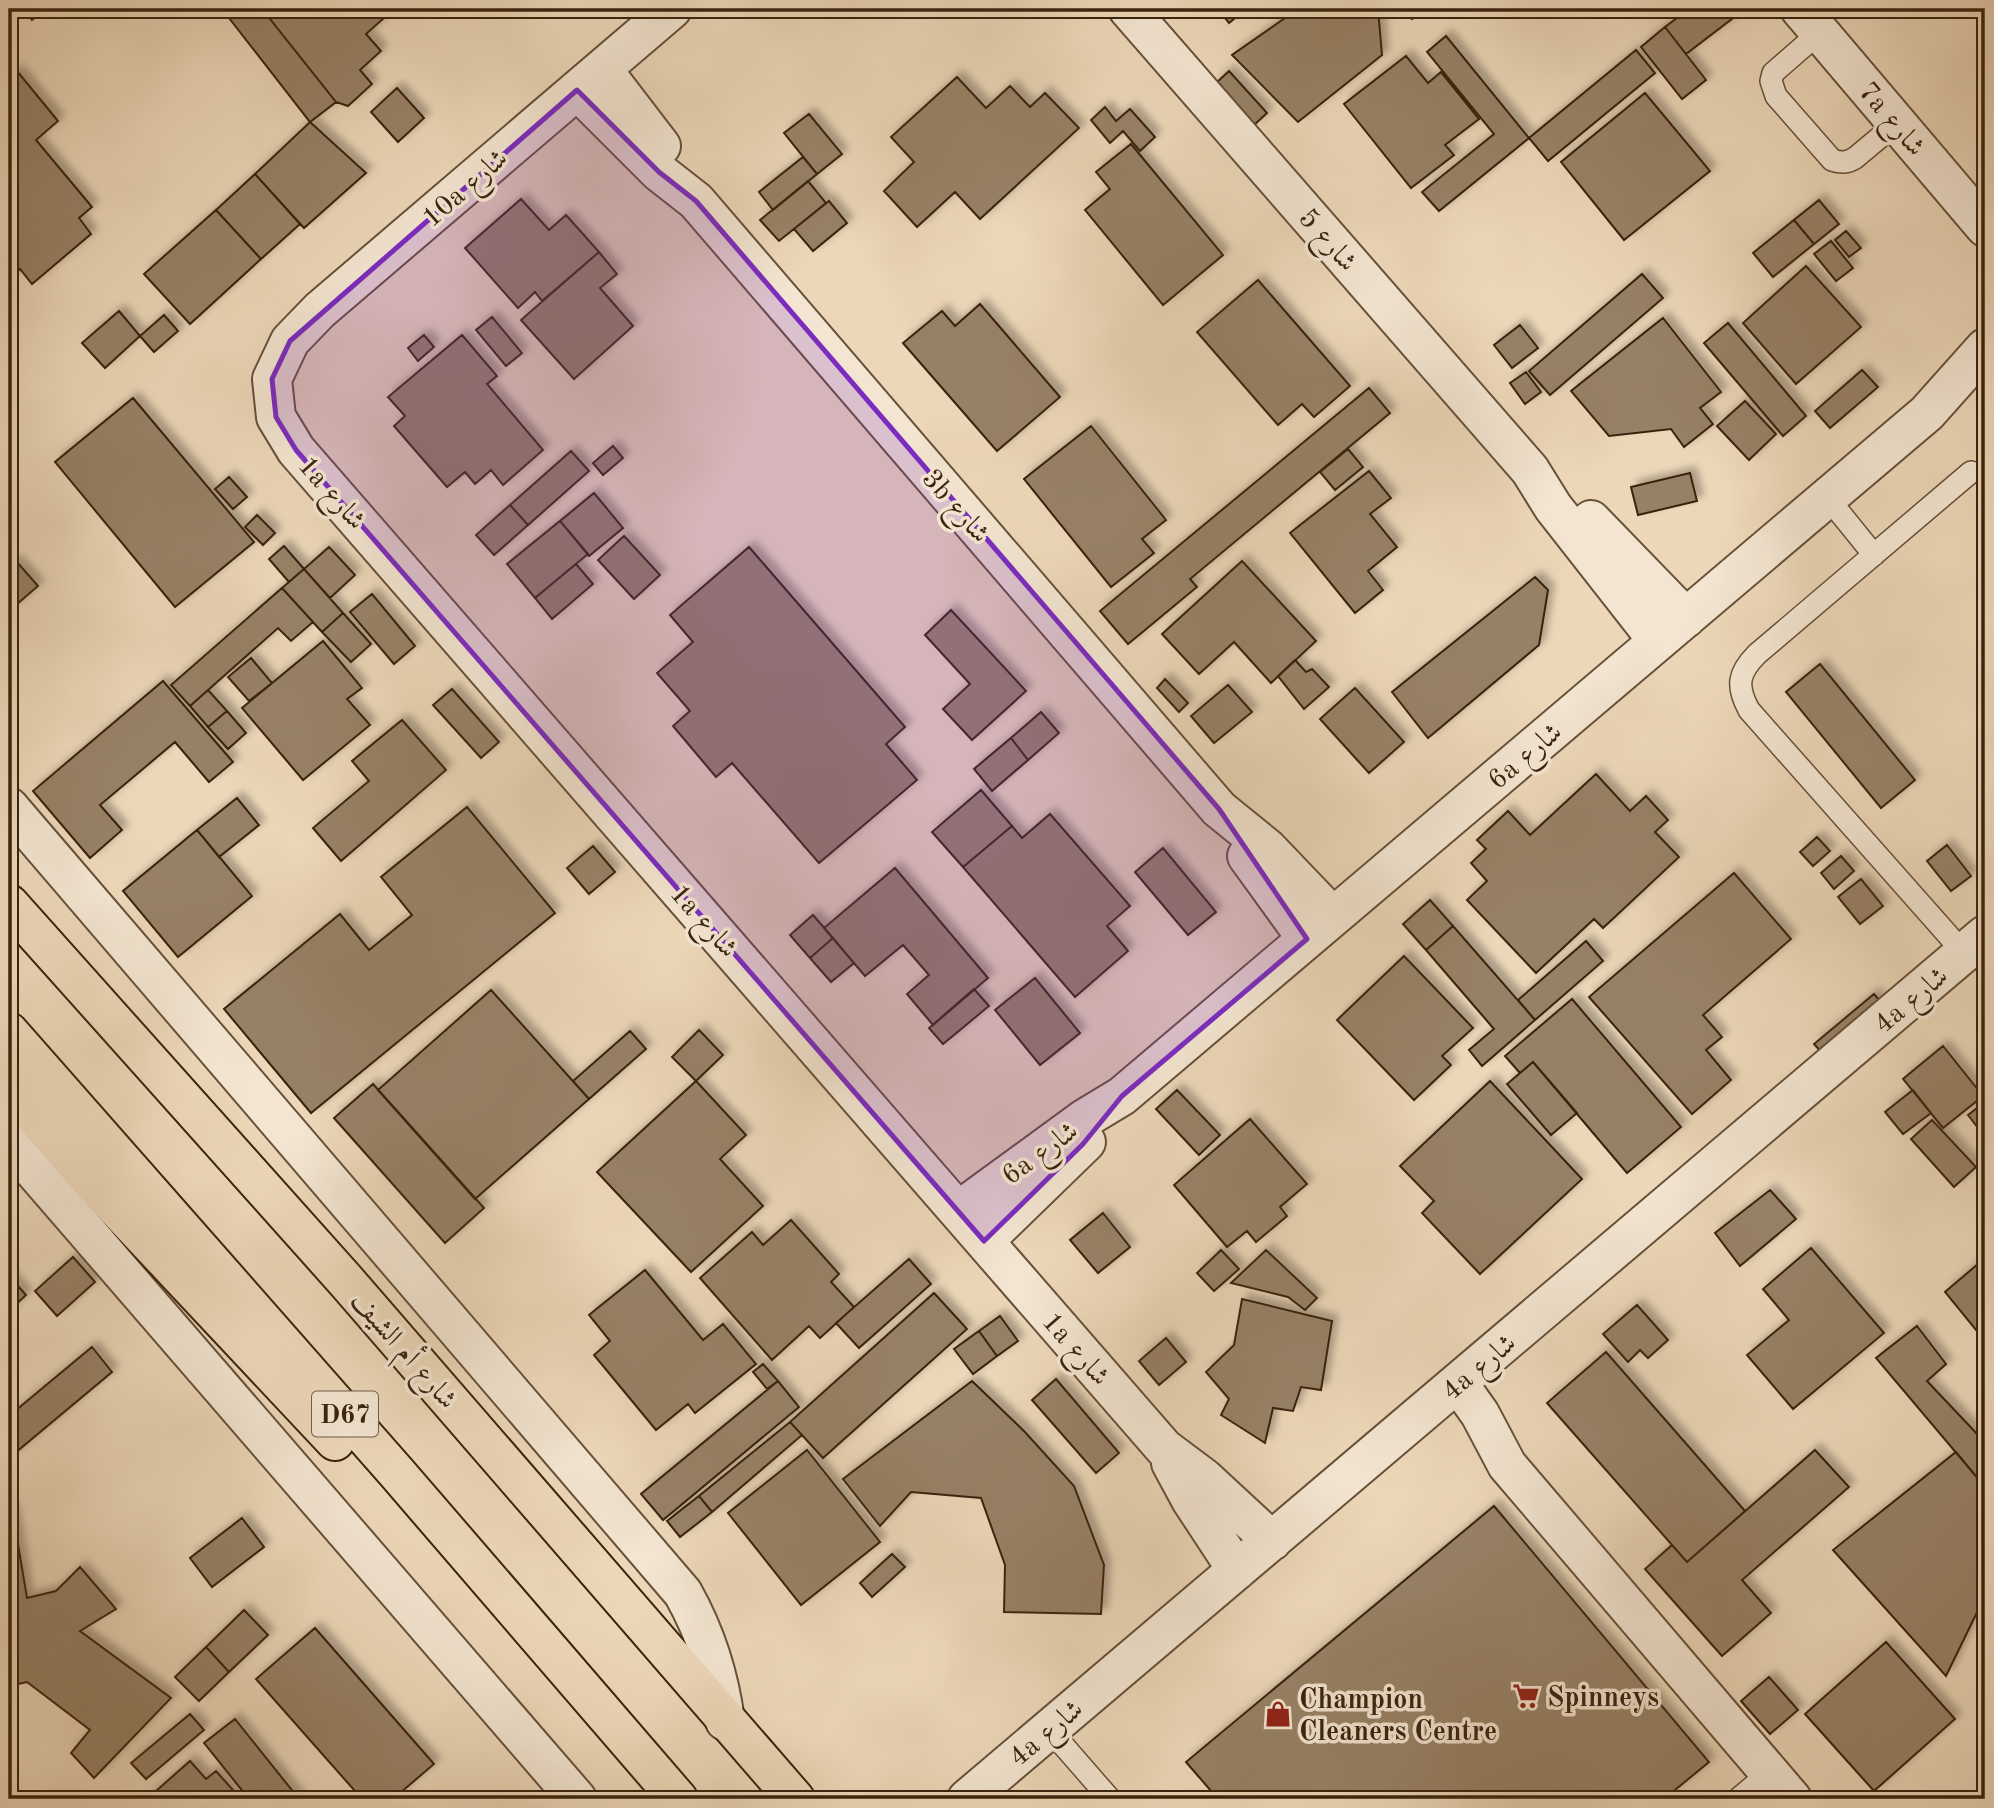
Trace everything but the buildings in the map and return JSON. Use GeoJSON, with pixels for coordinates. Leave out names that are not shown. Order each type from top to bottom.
{"type":"FeatureCollection","features":[{"type":"Feature","properties":{"kind":"main road","name":"شارع أم الشيف"},"geometry":{"type":"LineString","coordinates":[[9,904],[346,1280],[795,1799]]}},
{"type":"Feature","properties":{"kind":"main road","name":"D67"},"geometry":{"type":"LineString","coordinates":[[9,1032],[397,1473],[678,1799]]}},
{"type":"Feature","properties":{"kind":"main road"},"geometry":{"type":"LineString","coordinates":[[9,1087],[92,1182],[330,1436],[360,1461],[397,1473]]}},
{"type":"Feature","properties":{"kind":"street","name":"10a شارع"},"geometry":{"type":"LineString","coordinates":[[272,379],[290,341],[320,310],[672,9]]}},
{"type":"Feature","properties":{"kind":"street","name":"شارع 5"},"geometry":{"type":"LineString","coordinates":[[1128,9],[1530,470],[1579,507],[1672,629]]}},
{"type":"Feature","properties":{"kind":"street","name":"7a شارع"},"geometry":{"type":"LineString","coordinates":[[1810,20],[1985,227]]}},
{"type":"Feature","properties":{"kind":"street","name":"3b شارع"},"geometry":{"type":"LineString","coordinates":[[590,79],[674,163],[696,201],[1219,809],[1267,848],[1320,928]]}},
{"type":"Feature","properties":{"kind":"street","name":"6a شارع"},"geometry":{"type":"LineString","coordinates":[[958,1211],[1084,1119],[1122,1097],[1927,413],[1985,348]]}},
{"type":"Feature","properties":{"kind":"street","name":"1a شارع"},"geometry":{"type":"LineString","coordinates":[[272,379],[276,417],[296,450],[1164,1448],[1197,1473],[1272,1541]]}},
{"type":"Feature","properties":{"kind":"street","name":"6a شارع"},"geometry":{"type":"LineString","coordinates":[[1927,413],[1985,379]]}},
{"type":"Feature","properties":{"kind":"street"},"geometry":{"type":"LineString","coordinates":[[9,807],[683,1593],[700,1623],[712,1654],[726,1721]]}},
{"type":"Feature","properties":{"kind":"street","name":"4a شارع"},"geometry":{"type":"LineString","coordinates":[[964,1798],[1272,1541],[1974,944]]}},
{"type":"Feature","properties":{"kind":"street","name":"6a شارع"},"geometry":{"type":"LineString","coordinates":[[984,1241],[1088,1139],[1122,1097]]}},
{"type":"Feature","properties":{"kind":"street"},"geometry":{"type":"LineString","coordinates":[[9,1142],[577,1799]]}},
{"type":"Feature","properties":{"kind":"street"},"geometry":{"type":"LineString","coordinates":[[1445,1394],[1781,1786]]}},
{"type":"Feature","properties":{"kind":"street","name":"1a شارع"},"geometry":{"type":"LineString","coordinates":[[1164,1448],[1191,1500],[1237,1570]]}},
{"type":"Feature","properties":{"kind":"lane"},"geometry":{"type":"LineString","coordinates":[[1810,20],[1773,73],[1772,89],[1784,106],[1826,154],[1839,163],[1855,158],[1897,123]]}},
{"type":"Feature","properties":{"kind":"lane"},"geometry":{"type":"LineString","coordinates":[[1971,472],[1745,666],[1740,681],[1741,696],[1749,710],[1974,944]]}},
{"type":"Feature","properties":{"kind":"lane"},"geometry":{"type":"LineString","coordinates":[[1827,498],[1874,555]]}},
{"type":"Feature","properties":{"kind":"lane"},"geometry":{"type":"LineString","coordinates":[[1049,1729],[1110,1799]]}},
{"type":"Feature","properties":{"kind":"lane"},"geometry":{"type":"LineString","coordinates":[[1738,1799],[1781,1786]]}},
{"type":"Feature","properties":{"kind":"highlighted area"},"geometry":{"type":"Polygon","coordinates":[[[577,90],[659,172],[696,201],[1219,809],[1307,939],[1122,1096],[1083,1144],[984,1241],[296,450],[276,417],[272,379],[290,341],[577,90]]]}},
{"type":"Feature","properties":{"kind":"place","name":"Spinneys"},"geometry":{"type":"Point","coordinates":[1526,1696]}},
{"type":"Feature","properties":{"kind":"place","name":"Champion Cleaners Centre"},"geometry":{"type":"Point","coordinates":[1278,1714]}}]}
